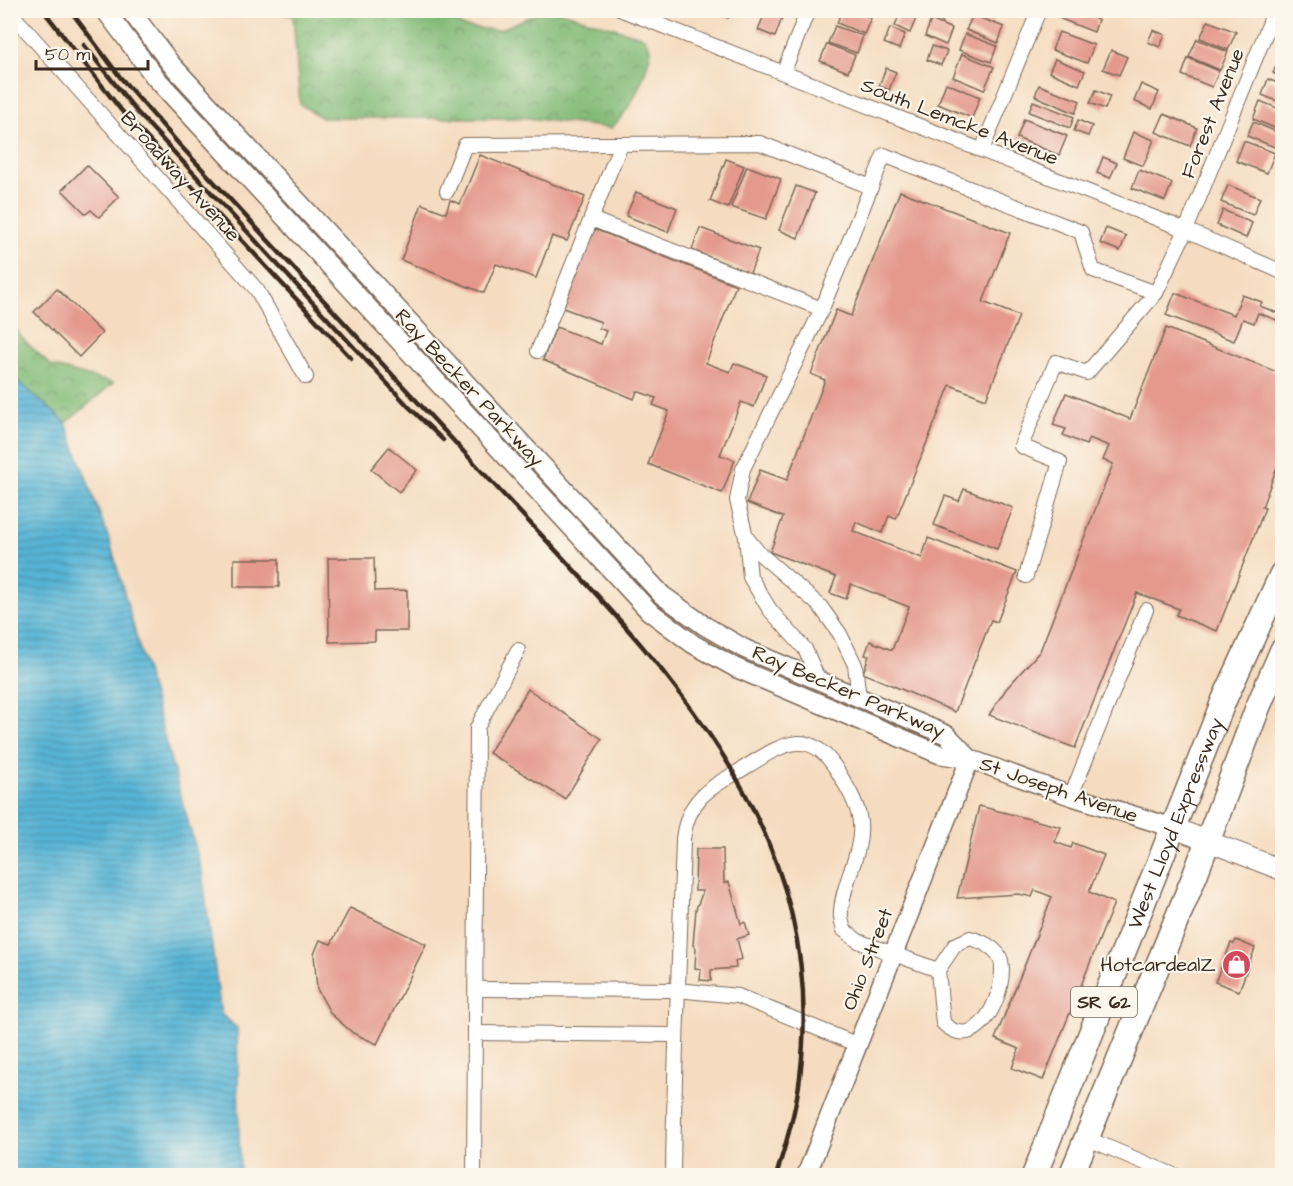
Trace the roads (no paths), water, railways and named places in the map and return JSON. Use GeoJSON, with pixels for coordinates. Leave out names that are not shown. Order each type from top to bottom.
{"type":"FeatureCollection","features":[{"type":"Feature","properties":{"kind":"highway","name":"West Lloyd Expressway"},"geometry":{"type":"LineString","coordinates":[[1034,1176],[1224,700],[1282,574]]}},
{"type":"Feature","properties":{"kind":"highway","name":"West Lloyd Expressway"},"geometry":{"type":"LineString","coordinates":[[1071,1176],[1208,841],[1258,706],[1282,651]]}},
{"type":"Feature","properties":{"kind":"main road","name":"Ray Becker Parkway"},"geometry":{"type":"LineString","coordinates":[[105,10],[155,77],[649,610],[693,644],[736,668],[939,754],[970,759]]}},
{"type":"Feature","properties":{"kind":"main road","name":"Ray Becker Parkway"},"geometry":{"type":"LineString","coordinates":[[130,10],[171,63],[662,595],[728,640],[947,735],[970,759]]}},
{"type":"Feature","properties":{"kind":"main road","name":"St Joseph Avenue"},"geometry":{"type":"LineString","coordinates":[[970,759],[1071,796],[1174,828],[1282,870]]}},
{"type":"Feature","properties":{"kind":"main road","name":"Ohio Street"},"geometry":{"type":"LineString","coordinates":[[806,1176],[970,759]]}},
{"type":"Feature","properties":{"kind":"street","name":"South Lemcke Avenue"},"geometry":{"type":"LineString","coordinates":[[622,10],[784,71],[1186,230],[1282,273]]}},
{"type":"Feature","properties":{"kind":"street"},"geometry":{"type":"LineString","coordinates":[[784,71],[808,10]]}},
{"type":"Feature","properties":{"kind":"street"},"geometry":{"type":"LineString","coordinates":[[982,150],[1039,10]]}},
{"type":"Feature","properties":{"kind":"street","name":"Forest Avenue"},"geometry":{"type":"LineString","coordinates":[[1026,576],[1060,462],[1021,446],[1056,362],[1087,374],[1156,293],[1186,230],[1275,10]]}},
{"type":"Feature","properties":{"kind":"street","name":"Broadway Avenue"},"geometry":{"type":"LineString","coordinates":[[10,12],[257,290],[306,377]]}},
{"type":"Feature","properties":{"kind":"street"},"geometry":{"type":"LineString","coordinates":[[538,351],[621,144]]}},
{"type":"Feature","properties":{"kind":"street"},"geometry":{"type":"LineString","coordinates":[[447,191],[465,145],[760,144],[871,187]]}},
{"type":"Feature","properties":{"kind":"street"},"geometry":{"type":"LineString","coordinates":[[819,681],[805,649],[770,610],[750,577],[746,537],[737,500],[743,469],[822,309],[884,155],[1081,232],[1093,270],[1156,293]]}},
{"type":"Feature","properties":{"kind":"street"},"geometry":{"type":"LineString","coordinates":[[591,219],[822,309]]}},
{"type":"Feature","properties":{"kind":"street"},"geometry":{"type":"LineString","coordinates":[[746,537],[759,554],[820,606],[834,625],[855,665],[859,698]]}},
{"type":"Feature","properties":{"kind":"street"},"geometry":{"type":"LineString","coordinates":[[1071,796],[1146,610]]}},
{"type":"Feature","properties":{"kind":"street"},"geometry":{"type":"LineString","coordinates":[[474,1176],[477,728],[518,650]]}},
{"type":"Feature","properties":{"kind":"street"},"geometry":{"type":"LineString","coordinates":[[673,1176],[674,1035],[682,839],[685,821],[691,806],[739,771],[791,742],[809,744],[829,755],[851,794],[860,824],[841,913],[844,930],[858,941],[938,970]]}},
{"type":"Feature","properties":{"kind":"street"},"geometry":{"type":"LineString","coordinates":[[970,938],[986,944],[999,955],[1004,969],[997,995],[986,1018],[973,1032],[962,1034],[952,1031],[943,1023],[938,970],[955,945],[970,938]]}},
{"type":"Feature","properties":{"kind":"street"},"geometry":{"type":"LineString","coordinates":[[476,989],[677,990],[738,996],[858,1045]]}},
{"type":"Feature","properties":{"kind":"street"},"geometry":{"type":"LineString","coordinates":[[476,1033],[674,1035]]}},
{"type":"Feature","properties":{"kind":"street"},"geometry":{"type":"LineString","coordinates":[[1086,1138],[1176,1176]]}},
{"type":"Feature","properties":{"kind":"water"},"geometry":{"type":"Polygon","coordinates":[[[11,375],[66,423],[110,542],[202,872],[221,1014],[237,1028],[240,1175],[11,1175],[11,375]]]}},
{"type":"Feature","properties":{"kind":"railway"},"geometry":{"type":"LineString","coordinates":[[43,10],[121,110],[351,358]]}},
{"type":"Feature","properties":{"kind":"railway"},"geometry":{"type":"LineString","coordinates":[[70,10],[120,77],[178,143],[609,608],[666,675],[716,745],[758,819],[787,898],[802,983],[800,1077],[793,1115],[776,1176]]}},
{"type":"Feature","properties":{"kind":"railway"},"geometry":{"type":"LineString","coordinates":[[84,45],[137,112],[409,407],[443,440]]}},
{"type":"Feature","properties":{"kind":"place","name":"HotcardealZ"},"geometry":{"type":"Point","coordinates":[1237,964]}}]}
